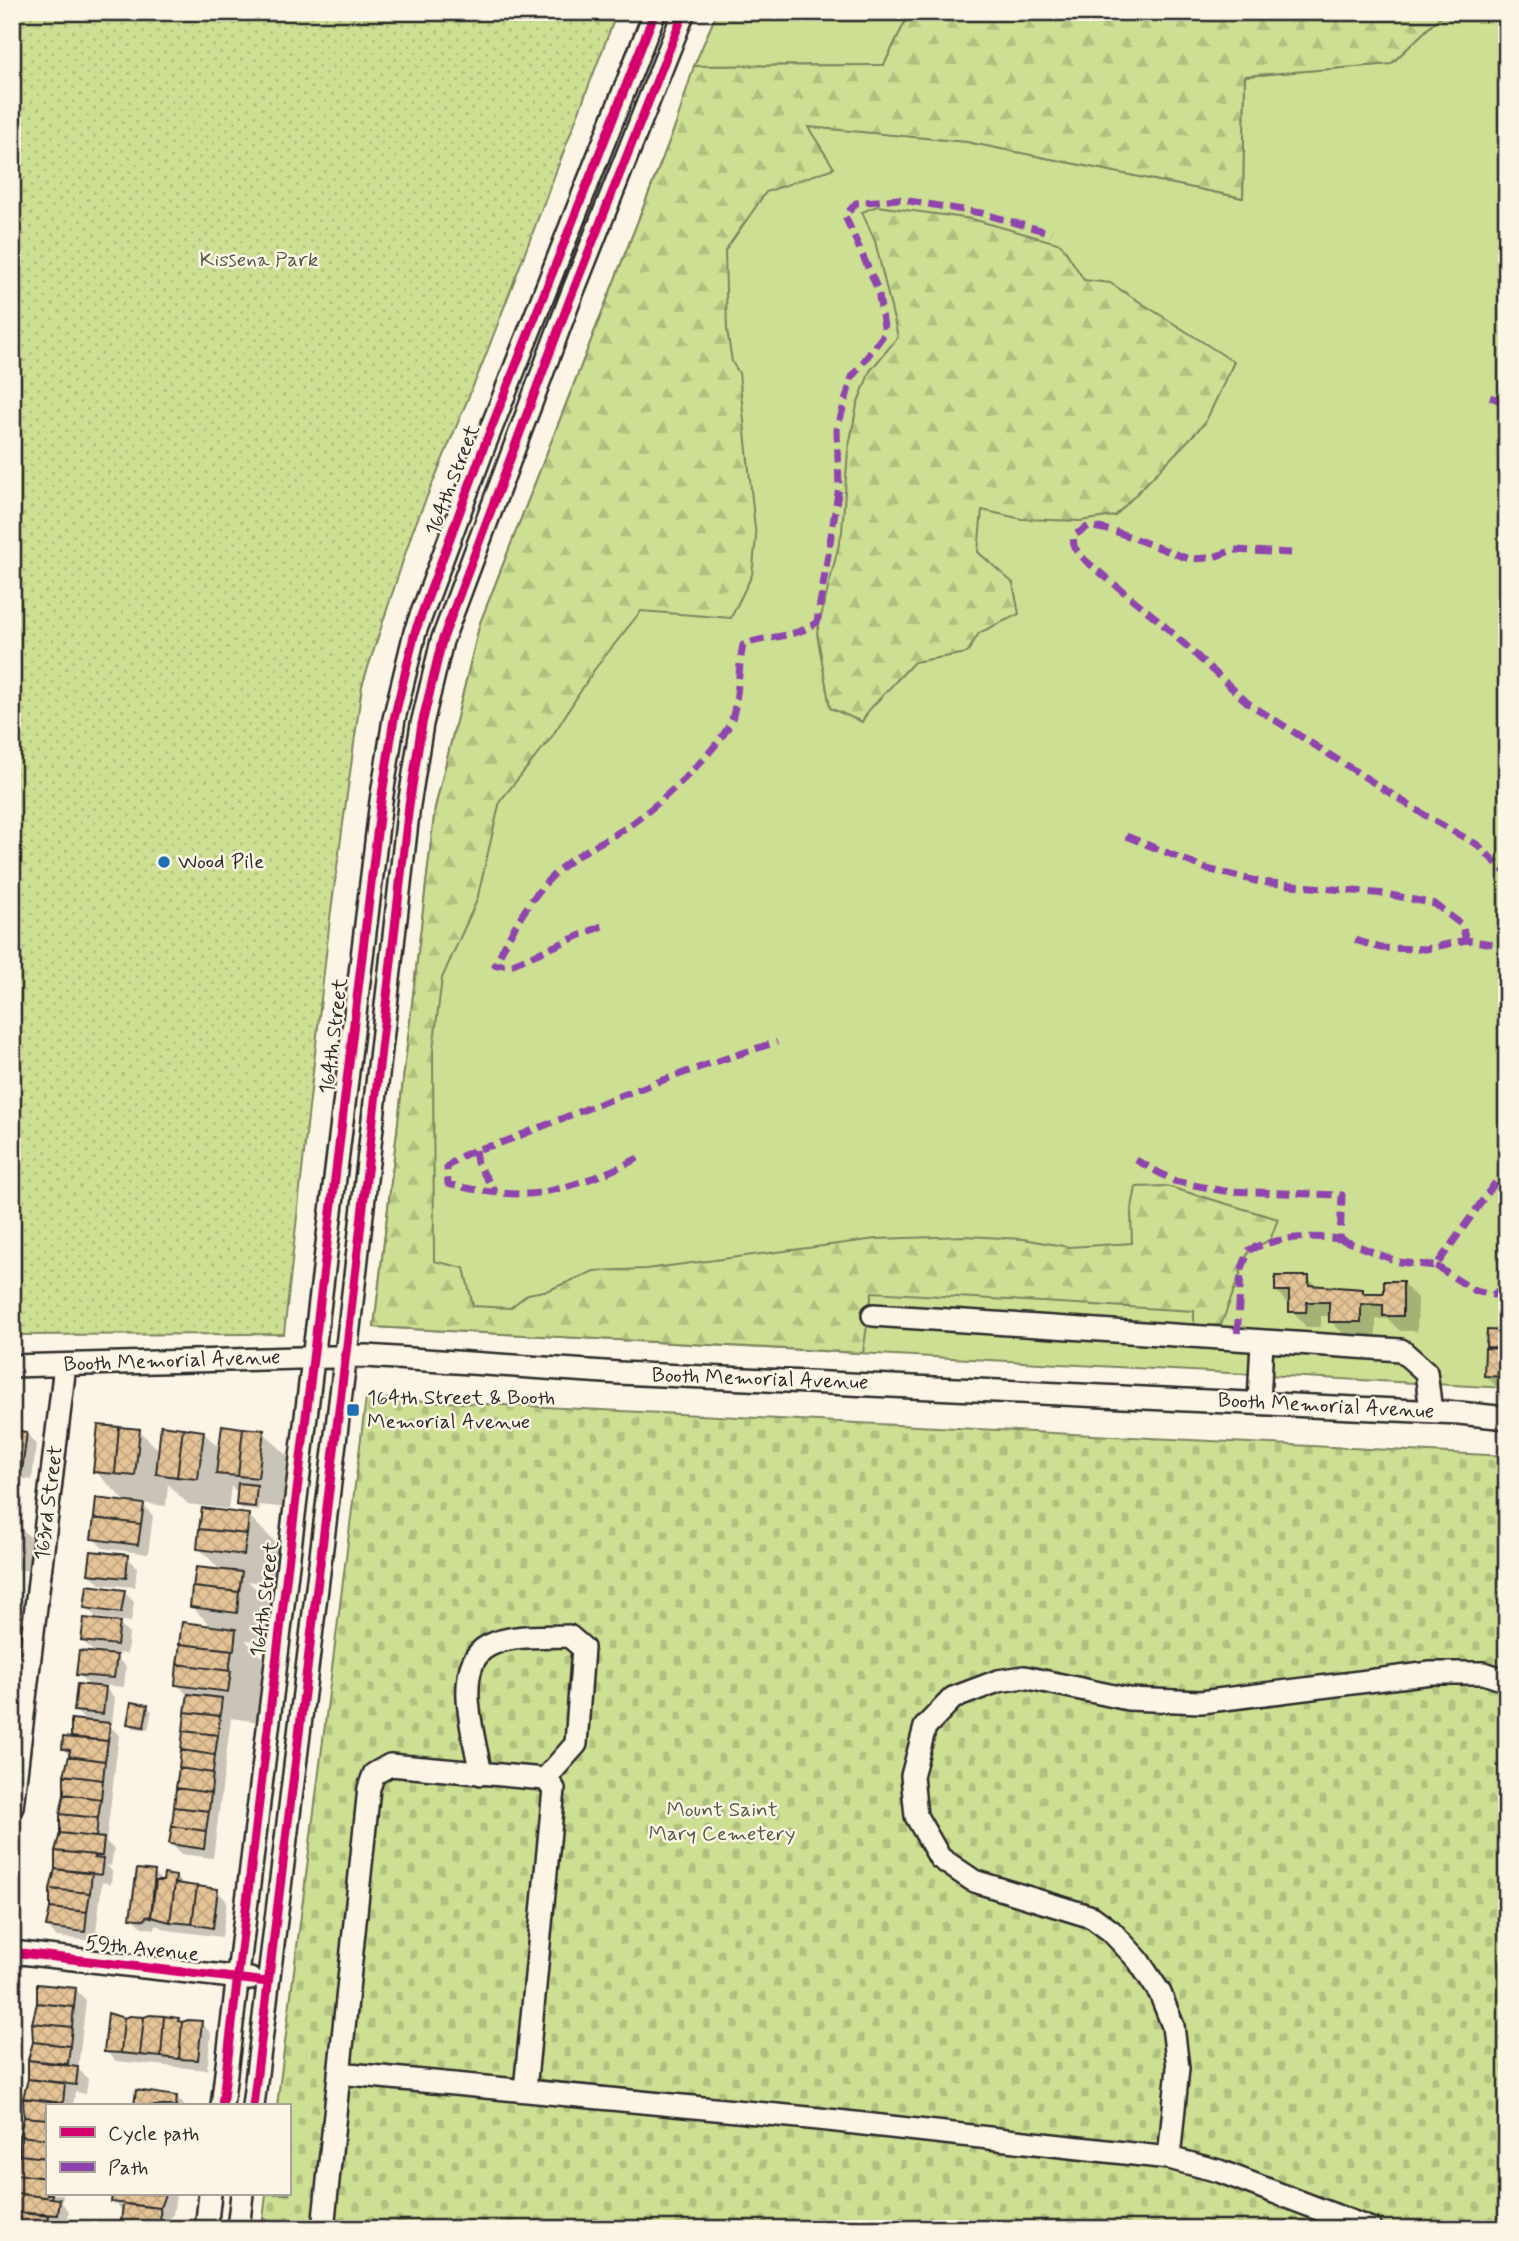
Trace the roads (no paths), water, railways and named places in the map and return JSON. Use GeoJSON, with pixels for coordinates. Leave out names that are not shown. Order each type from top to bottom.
{"type":"FeatureCollection","features":[{"type":"Feature","properties":{"kind":"street","name":"164th Street"},"geometry":{"type":"LineString","coordinates":[[222,2104],[312,1356],[381,801],[394,719],[415,632],[483,449],[655,12]]}},
{"type":"Feature","properties":{"kind":"street"},"geometry":{"type":"LineString","coordinates":[[253,2104],[345,1356],[408,805],[422,724],[442,640],[570,299],[684,12]]}},
{"type":"Feature","properties":{"kind":"street"},"geometry":{"type":"LineString","coordinates":[[873,1315],[1401,1350],[1426,1371],[1431,1411]]}},
{"type":"Feature","properties":{"kind":"street"},"geometry":{"type":"LineString","coordinates":[[1259,1403],[1262,1341]]}},
{"type":"Feature","properties":{"kind":"street","name":"Booth Memorial Avenue"},"geometry":{"type":"LineString","coordinates":[[12,1366],[345,1356],[632,1373],[1431,1411],[1507,1418]]}},
{"type":"Feature","properties":{"kind":"street","name":"163rd Street"},"geometry":{"type":"LineString","coordinates":[[12,1807],[65,1365]]}},
{"type":"Feature","properties":{"kind":"street"},"geometry":{"type":"LineString","coordinates":[[481,1774],[467,1689],[470,1666],[477,1655],[490,1645],[530,1637],[569,1636],[583,1648],[576,1744],[545,1779]]}},
{"type":"Feature","properties":{"kind":"street"},"geometry":{"type":"LineString","coordinates":[[1169,2158],[1178,2068],[1173,2026],[1160,1993],[1138,1960],[1111,1931],[1092,1917],[974,1881],[940,1858],[916,1816],[912,1776],[925,1727],[953,1698],[998,1681],[1024,1678],[1128,1699],[1172,1703],[1201,1702],[1431,1673],[1484,1673],[1507,1681]]}},
{"type":"Feature","properties":{"kind":"street"},"geometry":{"type":"LineString","coordinates":[[323,2229],[369,1788],[374,1774],[390,1765],[545,1779],[554,1789],[525,2090]]}},
{"type":"Feature","properties":{"kind":"street","name":"59th Avenue"},"geometry":{"type":"LineString","coordinates":[[12,1952],[268,1982]]}},
{"type":"Feature","properties":{"kind":"street"},"geometry":{"type":"LineString","coordinates":[[339,2073],[1169,2158],[1219,2171],[1371,2229]]}},
{"type":"Feature","properties":{"kind":"street"},"geometry":{"type":"LineString","coordinates":[[206,2229],[210,2196]]}},
{"type":"Feature","properties":{"kind":"street"},"geometry":{"type":"LineString","coordinates":[[238,2229],[242,2196]]}},
{"type":"Feature","properties":{"kind":"place","name":"Wood Pile"},"geometry":{"type":"Point","coordinates":[164,862]}},
{"type":"Feature","properties":{"kind":"place","name":"164th Street & Booth Memorial Avenue"},"geometry":{"type":"Point","coordinates":[353,1410]}},
{"type":"Feature","properties":{"kind":"park label","name":"Kissena Park"},"geometry":{"type":"Point","coordinates":[259,260]}},
{"type":"Feature","properties":{"kind":"park label","name":"Mount Saint Mary Cemetery"},"geometry":{"type":"Point","coordinates":[722,1822]}}]}
